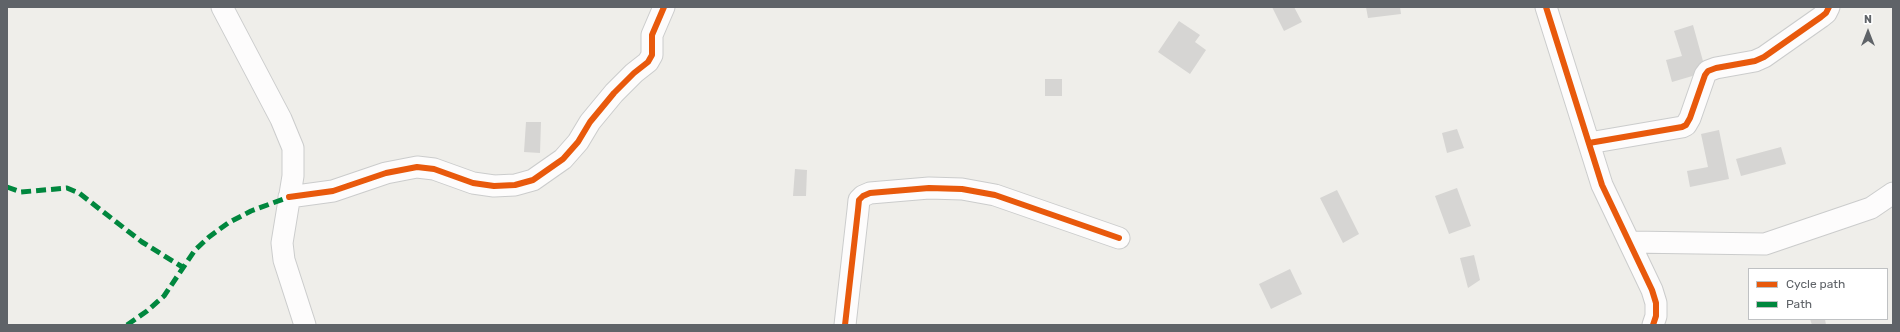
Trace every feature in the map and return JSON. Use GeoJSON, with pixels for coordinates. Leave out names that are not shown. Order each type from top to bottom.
{"type":"FeatureCollection","features":[{"type":"Feature","properties":{"kind":"street"},"geometry":{"type":"LineString","coordinates":[[222,7],[289,136],[293,148],[294,161],[282,243],[284,260],[305,325]]}},
{"type":"Feature","properties":{"kind":"street"},"geometry":{"type":"LineString","coordinates":[[289,197],[333,191],[386,173],[416,167],[434,169],[473,183],[494,186],[515,185],[533,180],[563,159],[578,142],[590,122],[614,93],[634,73],[648,62],[652,55],[652,35],[664,7]]}},
{"type":"Feature","properties":{"kind":"street"},"geometry":{"type":"LineString","coordinates":[[1546,7],[1602,185],[1652,290],[1656,303],[1656,316],[1653,325]]}},
{"type":"Feature","properties":{"kind":"street"},"geometry":{"type":"LineString","coordinates":[[1589,142],[1686,125],[1690,118],[1705,75],[1708,71],[1716,68],[1756,61],[1764,57],[1821,17],[1826,13],[1829,7]]}},
{"type":"Feature","properties":{"kind":"street"},"geometry":{"type":"LineString","coordinates":[[845,325],[858,210],[860,200],[870,193],[929,188],[962,189],[995,195],[1119,238]]}},
{"type":"Feature","properties":{"kind":"street"},"geometry":{"type":"LineString","coordinates":[[1630,242],[1765,244],[1872,208],[1893,193]]}},
{"type":"Feature","properties":{"kind":"building"},"geometry":{"type":"Polygon","coordinates":[[[1272,7],[1294,7],[1302,22],[1284,31],[1272,7]]]}},
{"type":"Feature","properties":{"kind":"building"},"geometry":{"type":"Polygon","coordinates":[[[1366,7],[1400,7],[1401,14],[1368,18],[1366,7]]]}},
{"type":"Feature","properties":{"kind":"building"},"geometry":{"type":"Polygon","coordinates":[[[1179,21],[1200,35],[1195,42],[1206,50],[1190,74],[1158,52],[1179,21]]]}},
{"type":"Feature","properties":{"kind":"building"},"geometry":{"type":"Polygon","coordinates":[[[1693,25],[1706,72],[1672,82],[1666,60],[1682,56],[1674,31],[1693,25]]]}},
{"type":"Feature","properties":{"kind":"building"},"geometry":{"type":"Polygon","coordinates":[[[1045,79],[1062,79],[1062,96],[1045,96],[1045,79]]]}},
{"type":"Feature","properties":{"kind":"building"},"geometry":{"type":"Polygon","coordinates":[[[526,122],[541,122],[540,153],[524,152],[526,122]]]}},
{"type":"Feature","properties":{"kind":"building"},"geometry":{"type":"Polygon","coordinates":[[[1457,129],[1464,148],[1447,153],[1442,133],[1457,129]]]}},
{"type":"Feature","properties":{"kind":"building"},"geometry":{"type":"Polygon","coordinates":[[[1719,130],[1729,179],[1690,187],[1687,171],[1708,167],[1701,134],[1719,130]]]}},
{"type":"Feature","properties":{"kind":"building"},"geometry":{"type":"Polygon","coordinates":[[[1781,147],[1786,164],[1741,176],[1736,159],[1781,147]]]}},
{"type":"Feature","properties":{"kind":"building"},"geometry":{"type":"Polygon","coordinates":[[[795,169],[807,170],[806,196],[793,196],[795,169]]]}},
{"type":"Feature","properties":{"kind":"building"},"geometry":{"type":"Polygon","coordinates":[[[1457,188],[1471,226],[1449,234],[1435,196],[1457,188]]]}},
{"type":"Feature","properties":{"kind":"building"},"geometry":{"type":"Polygon","coordinates":[[[1337,190],[1359,234],[1343,243],[1320,198],[1337,190]]]}},
{"type":"Feature","properties":{"kind":"building"},"geometry":{"type":"Polygon","coordinates":[[[1474,255],[1480,280],[1468,288],[1460,258],[1474,255]]]}},
{"type":"Feature","properties":{"kind":"building"},"geometry":{"type":"Polygon","coordinates":[[[1290,269],[1302,294],[1271,309],[1259,284],[1290,269]]]}},
{"type":"Feature","properties":{"kind":"building"},"geometry":{"type":"Polygon","coordinates":[[[1810,320],[1825,320],[1826,325],[1812,325],[1810,320]]]}},
{"type":"Feature","properties":{"kind":"marked path"},"geometry":{"type":"LineString","coordinates":[[7,187],[21,192],[67,188],[79,193],[142,242],[184,268]]}},
{"type":"Feature","properties":{"kind":"marked path"},"geometry":{"type":"LineString","coordinates":[[127,325],[147,311],[164,296],[195,250],[209,237],[228,223],[251,211],[289,197]]}},
{"type":"Feature","properties":{"kind":"cycle path"},"geometry":{"type":"LineString","coordinates":[[289,197],[333,191],[386,173],[417,167],[434,169],[473,183],[494,186],[515,185],[533,180],[563,159],[578,142],[590,122],[614,93],[634,73],[648,62],[652,55],[652,35],[664,7]]}},
{"type":"Feature","properties":{"kind":"cycle path"},"geometry":{"type":"LineString","coordinates":[[1546,7],[1602,185],[1652,290],[1656,303],[1656,316],[1653,325]]}},
{"type":"Feature","properties":{"kind":"cycle path"},"geometry":{"type":"LineString","coordinates":[[1589,143],[1682,127],[1686,125],[1690,118],[1705,75],[1708,71],[1716,68],[1755,61],[1764,57],[1821,17],[1826,13],[1829,7]]}},
{"type":"Feature","properties":{"kind":"cycle path"},"geometry":{"type":"LineString","coordinates":[[845,325],[859,200],[863,196],[870,193],[929,188],[962,189],[995,195],[1119,238]]}}]}
